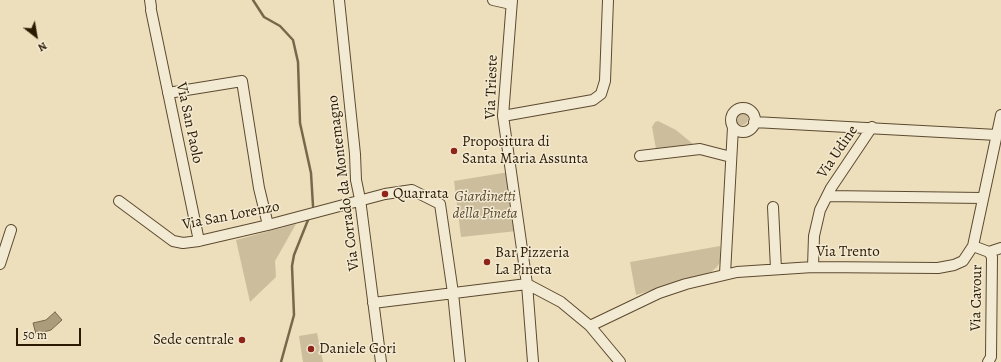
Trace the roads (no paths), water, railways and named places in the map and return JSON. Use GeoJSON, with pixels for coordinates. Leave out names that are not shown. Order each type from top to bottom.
{"type":"FeatureCollection","features":[{"type":"Feature","properties":{"kind":"street","name":"Via Corrado da Montemagno"},"geometry":{"type":"LineString","coordinates":[[339,0],[355,154],[356,180],[360,199],[380,362]]}},
{"type":"Feature","properties":{"kind":"street"},"geometry":{"type":"LineString","coordinates":[[493,0],[512,2]]}},
{"type":"Feature","properties":{"kind":"street"},"geometry":{"type":"LineString","coordinates":[[503,116],[593,100],[601,94],[605,81],[608,0]]}},
{"type":"Feature","properties":{"kind":"street","name":"Via Trieste"},"geometry":{"type":"LineString","coordinates":[[512,2],[503,116],[527,284],[533,362]]}},
{"type":"Feature","properties":{"kind":"street","name":"Via San Paolo"},"geometry":{"type":"LineString","coordinates":[[151,6],[199,241]]}},
{"type":"Feature","properties":{"kind":"street"},"geometry":{"type":"LineString","coordinates":[[168,93],[242,81],[259,188],[268,225]]}},
{"type":"Feature","properties":{"kind":"street"},"geometry":{"type":"LineString","coordinates":[[725,274],[732,157],[733,127],[731,116],[739,108],[743,107],[752,112],[754,122],[750,129],[746,131],[738,131],[733,127]]}},
{"type":"Feature","properties":{"kind":"street","name":"Via Trento"},"geometry":{"type":"LineString","coordinates":[[590,326],[659,293],[725,274],[813,267],[938,268],[954,265],[963,261],[972,246],[1001,115]]}},
{"type":"Feature","properties":{"kind":"street"},"geometry":{"type":"LineString","coordinates":[[754,122],[872,127]]}},
{"type":"Feature","properties":{"kind":"street","name":"Via Udine"},"geometry":{"type":"LineString","coordinates":[[813,267],[814,236],[820,210],[827,196],[872,127],[997,135]]}},
{"type":"Feature","properties":{"kind":"street"},"geometry":{"type":"LineString","coordinates":[[640,156],[700,149],[732,157]]}},
{"type":"Feature","properties":{"kind":"street","name":"Via San Lorenzo"},"geometry":{"type":"LineString","coordinates":[[119,201],[173,241],[183,243],[199,241],[268,225],[360,199],[412,190],[440,204],[453,293]]}},
{"type":"Feature","properties":{"kind":"street"},"geometry":{"type":"LineString","coordinates":[[827,196],[983,198]]}},
{"type":"Feature","properties":{"kind":"street"},"geometry":{"type":"LineString","coordinates":[[773,207],[776,269]]}},
{"type":"Feature","properties":{"kind":"street"},"geometry":{"type":"LineString","coordinates":[[0,264],[11,230]]}},
{"type":"Feature","properties":{"kind":"street","name":"Via Cavour"},"geometry":{"type":"LineString","coordinates":[[972,246],[989,252],[992,257],[991,357],[988,362]]}},
{"type":"Feature","properties":{"kind":"street"},"geometry":{"type":"LineString","coordinates":[[989,252],[1001,248]]}},
{"type":"Feature","properties":{"kind":"street"},"geometry":{"type":"LineString","coordinates":[[373,303],[527,284],[561,302],[590,326],[620,362]]}},
{"type":"Feature","properties":{"kind":"street"},"geometry":{"type":"LineString","coordinates":[[453,293],[460,362]]}},
{"type":"Feature","properties":{"kind":"waterway"},"geometry":{"type":"LineString","coordinates":[[253,0],[264,17],[280,26],[293,40],[298,62],[300,123],[311,173],[313,206]]}},
{"type":"Feature","properties":{"kind":"waterway"},"geometry":{"type":"LineString","coordinates":[[281,362],[294,315],[292,266],[294,255],[308,220]]}},
{"type":"Feature","properties":{"kind":"place","name":"Propositura di Santa Maria Assunta"},"geometry":{"type":"Point","coordinates":[454,151]}},
{"type":"Feature","properties":{"kind":"place","name":"Quarrata"},"geometry":{"type":"Point","coordinates":[385,194]}},
{"type":"Feature","properties":{"kind":"place","name":"Bar Pizzeria La Pineta"},"geometry":{"type":"Point","coordinates":[487,262]}},
{"type":"Feature","properties":{"kind":"place","name":"Sede centrale"},"geometry":{"type":"Point","coordinates":[242,340]}},
{"type":"Feature","properties":{"kind":"place","name":"Daniele Gori"},"geometry":{"type":"Point","coordinates":[311,349]}},
{"type":"Feature","properties":{"kind":"park label","name":"Giardinetti della Pineta"},"geometry":{"type":"Point","coordinates":[485,206]}}]}
